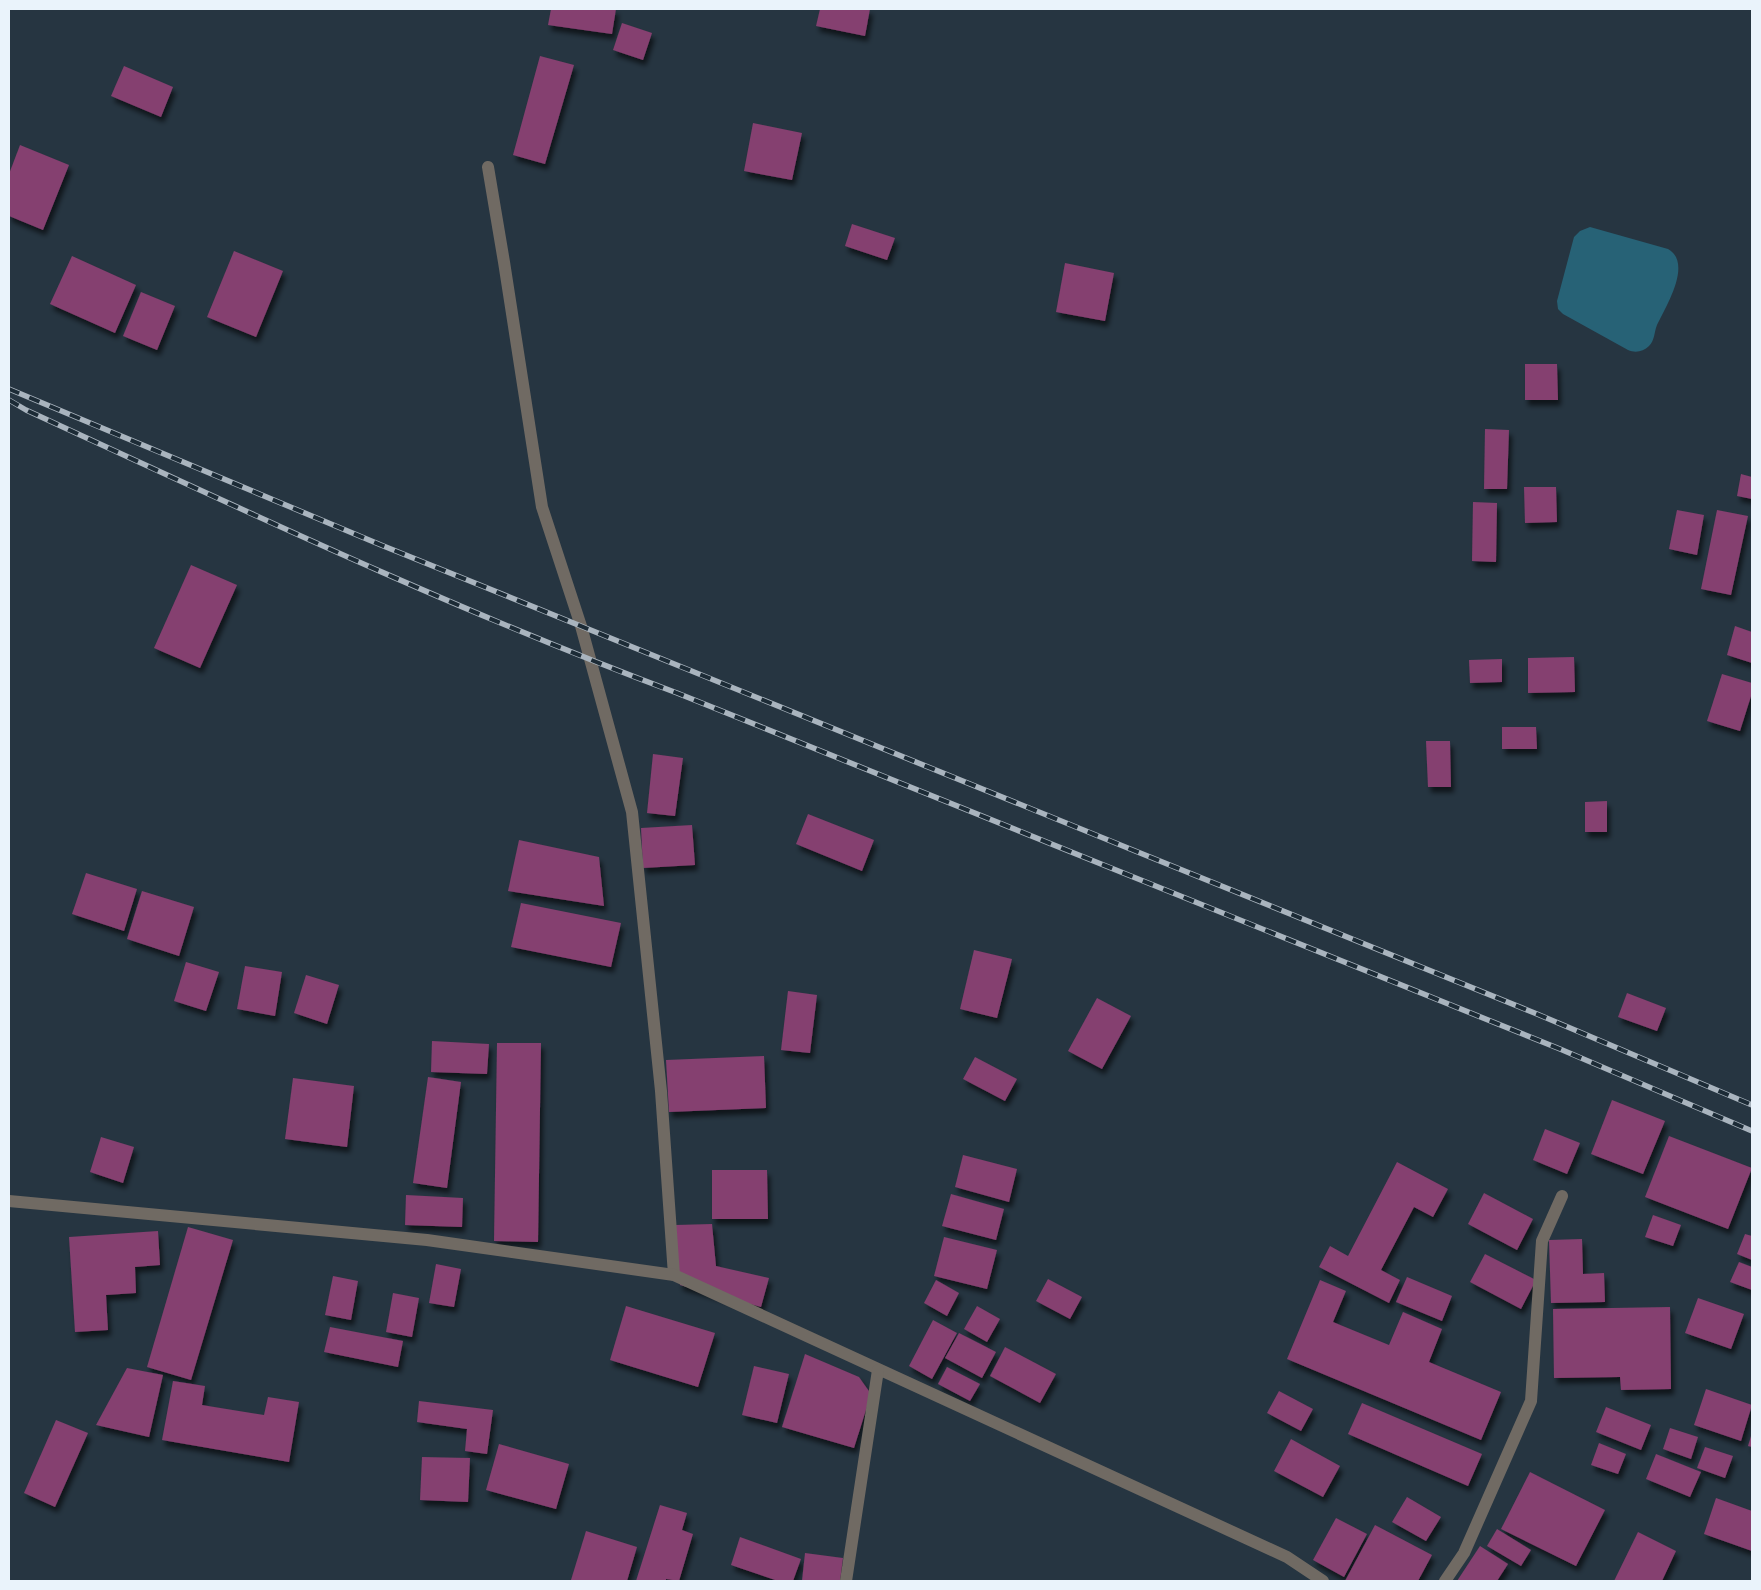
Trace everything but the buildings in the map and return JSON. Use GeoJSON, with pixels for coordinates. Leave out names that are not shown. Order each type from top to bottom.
{"type":"FeatureCollection","features":[{"type":"Feature","properties":{"kind":"street"},"geometry":{"type":"LineString","coordinates":[[488,167],[542,507],[581,626],[632,812],[661,1091],[674,1275]]}},
{"type":"Feature","properties":{"kind":"street"},"geometry":{"type":"LineString","coordinates":[[1445,1581],[1464,1553],[1531,1401],[1542,1241],[1562,1196]]}},
{"type":"Feature","properties":{"kind":"street"},"geometry":{"type":"LineString","coordinates":[[9,1201],[427,1240],[674,1275],[1287,1557],[1323,1581]]}},
{"type":"Feature","properties":{"kind":"street"},"geometry":{"type":"LineString","coordinates":[[846,1581],[878,1370]]}},
{"type":"Feature","properties":{"kind":"water"},"geometry":{"type":"Polygon","coordinates":[[[1590,227],[1668,249],[1675,256],[1678,264],[1678,274],[1675,285],[1652,341],[1642,351],[1628,350],[1563,314],[1558,309],[1557,301],[1574,237],[1580,231],[1590,227]]]}},
{"type":"Feature","properties":{"kind":"railway"},"geometry":{"type":"LineString","coordinates":[[9,389],[381,545],[1537,1014],[1752,1105]]}},
{"type":"Feature","properties":{"kind":"railway"},"geometry":{"type":"LineString","coordinates":[[9,400],[26,410],[349,558],[512,628],[1560,1049],[1752,1131]]}}]}
